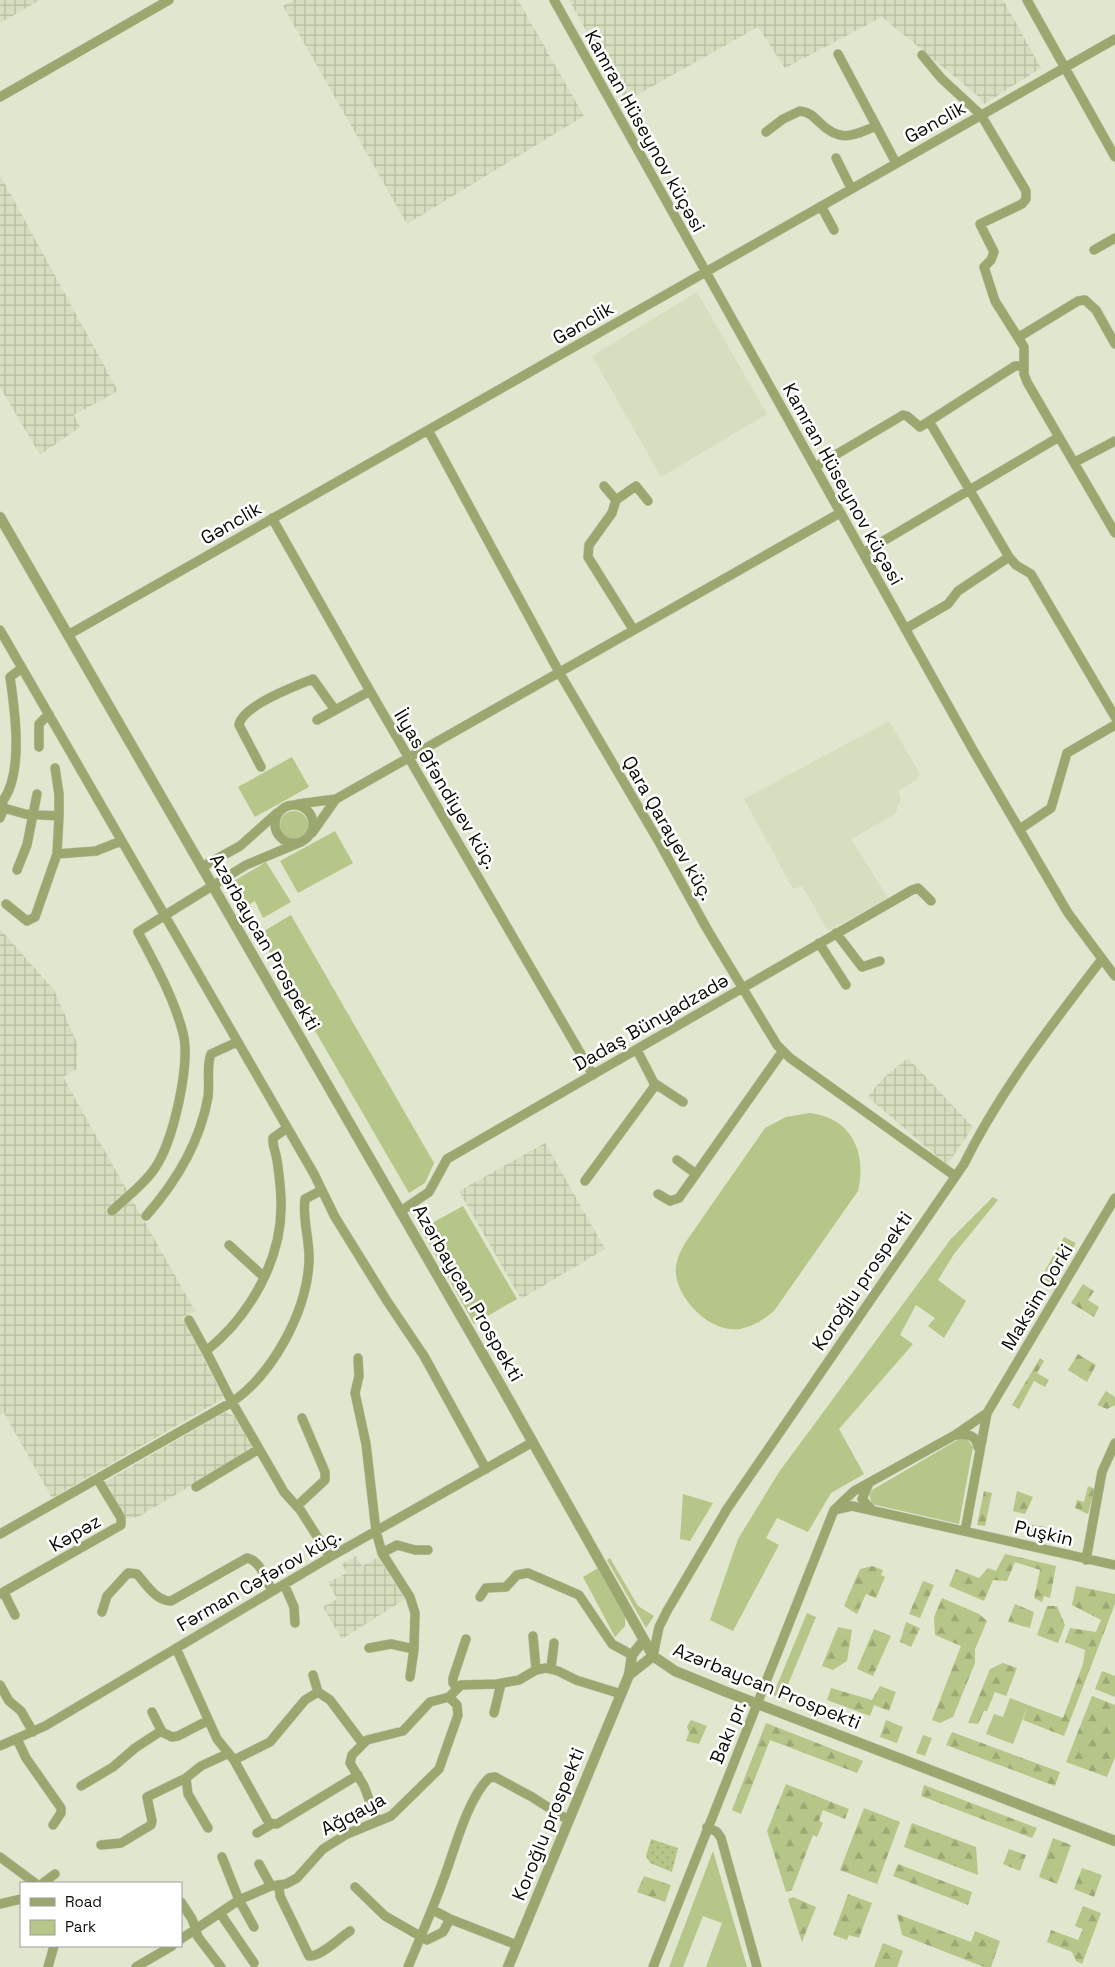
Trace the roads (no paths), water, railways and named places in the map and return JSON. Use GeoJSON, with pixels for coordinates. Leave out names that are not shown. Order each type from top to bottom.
{"type":"FeatureCollection","features":[{"type":"Feature","properties":{"kind":"street"},"geometry":{"type":"LineString","coordinates":[[0,97],[169,0]]}},
{"type":"Feature","properties":{"kind":"street","name":"Kamran Hüseynov küçəsi"},"geometry":{"type":"LineString","coordinates":[[554,0],[905,629],[1068,913],[1115,976]]}},
{"type":"Feature","properties":{"kind":"street"},"geometry":{"type":"LineString","coordinates":[[1027,0],[1115,157]]}},
{"type":"Feature","properties":{"kind":"street","name":"Gənclik"},"geometry":{"type":"LineString","coordinates":[[68,635],[1115,39]]}},
{"type":"Feature","properties":{"kind":"street"},"geometry":{"type":"LineString","coordinates":[[838,54],[896,163]]}},
{"type":"Feature","properties":{"kind":"street"},"geometry":{"type":"LineString","coordinates":[[922,55],[941,78],[982,115],[1027,195],[1022,204],[980,224],[994,252],[994,256],[984,267],[986,281],[995,301],[1020,337],[1024,347],[1024,366],[1027,382],[1115,533]]}},
{"type":"Feature","properties":{"kind":"street"},"geometry":{"type":"LineString","coordinates":[[766,132],[788,116],[800,111],[812,115],[829,130],[841,136],[853,136],[876,126]]}},
{"type":"Feature","properties":{"kind":"street"},"geometry":{"type":"LineString","coordinates":[[836,158],[851,188]]}},
{"type":"Feature","properties":{"kind":"street"},"geometry":{"type":"LineString","coordinates":[[820,206],[834,230]]}},
{"type":"Feature","properties":{"kind":"street"},"geometry":{"type":"LineString","coordinates":[[1094,250],[1115,238]]}},
{"type":"Feature","properties":{"kind":"street"},"geometry":{"type":"LineString","coordinates":[[1020,337],[1078,301],[1085,300],[1096,310],[1115,344]]}},
{"type":"Feature","properties":{"kind":"street"},"geometry":{"type":"LineString","coordinates":[[814,467],[903,415],[920,427],[1015,366],[1024,366]]}},
{"type":"Feature","properties":{"kind":"street"},"geometry":{"type":"LineString","coordinates":[[930,421],[1009,557],[1016,565],[1031,574],[1115,717]]}},
{"type":"Feature","properties":{"kind":"street","name":"Qara Qarayev küç."},"geometry":{"type":"LineString","coordinates":[[428,430],[559,672],[742,988],[782,1052],[955,1176]]}},
{"type":"Feature","properties":{"kind":"street"},"geometry":{"type":"LineString","coordinates":[[863,553],[1059,438]]}},
{"type":"Feature","properties":{"kind":"street"},"geometry":{"type":"LineString","coordinates":[[1075,462],[1115,441]]}},
{"type":"Feature","properties":{"kind":"street"},"geometry":{"type":"LineString","coordinates":[[604,486],[616,500]]}},
{"type":"Feature","properties":{"kind":"street"},"geometry":{"type":"LineString","coordinates":[[633,629],[588,557],[587,552],[589,546],[612,513],[616,500],[636,486],[648,501]]}},
{"type":"Feature","properties":{"kind":"street"},"geometry":{"type":"LineString","coordinates":[[112,1211],[149,1177],[157,1166],[181,1094],[186,1048],[184,1033],[175,1009],[138,932],[256,860],[305,839],[336,799],[840,513]]}},
{"type":"Feature","properties":{"kind":"street","name":"Azərbaycan Prospekti"},"geometry":{"type":"LineString","coordinates":[[0,517],[534,1442],[653,1656],[679,1673],[1115,1841]]}},
{"type":"Feature","properties":{"kind":"street","name":"İlyas Əfəndiyev küç."},"geometry":{"type":"LineString","coordinates":[[272,518],[408,757],[593,1075]]}},
{"type":"Feature","properties":{"kind":"street"},"geometry":{"type":"LineString","coordinates":[[905,629],[948,604],[958,591],[1009,557]]}},
{"type":"Feature","properties":{"kind":"street"},"geometry":{"type":"LineString","coordinates":[[0,630],[166,916],[349,1240],[424,1356],[486,1469]]}},
{"type":"Feature","properties":{"kind":"street"},"geometry":{"type":"LineString","coordinates":[[0,818],[2,804],[10,790],[14,765],[16,715],[10,677],[22,668]]}},
{"type":"Feature","properties":{"kind":"street"},"geometry":{"type":"LineString","coordinates":[[261,767],[238,725],[243,714],[287,689],[313,679],[335,710]]}},
{"type":"Feature","properties":{"kind":"street"},"geometry":{"type":"LineString","coordinates":[[317,720],[370,691]]}},
{"type":"Feature","properties":{"kind":"street"},"geometry":{"type":"LineString","coordinates":[[39,747],[39,724],[49,714]]}},
{"type":"Feature","properties":{"kind":"street"},"geometry":{"type":"LineString","coordinates":[[1020,829],[1051,808],[1068,753],[1115,725]]}},
{"type":"Feature","properties":{"kind":"street"},"geometry":{"type":"LineString","coordinates":[[6,904],[27,920],[35,917],[57,854],[59,794],[55,768]]}},
{"type":"Feature","properties":{"kind":"street"},"geometry":{"type":"LineString","coordinates":[[17,870],[27,844],[37,794]]}},
{"type":"Feature","properties":{"kind":"street"},"geometry":{"type":"LineString","coordinates":[[202,866],[240,846],[281,810],[293,805],[336,799]]}},
{"type":"Feature","properties":{"kind":"street"},"geometry":{"type":"LineString","coordinates":[[2,804],[33,815],[59,816]]}},
{"type":"Feature","properties":{"kind":"street"},"geometry":{"type":"LineString","coordinates":[[281,810],[275,822],[278,834],[288,842],[305,839],[314,825],[311,816],[306,809],[293,805]]}},
{"type":"Feature","properties":{"kind":"street"},"geometry":{"type":"LineString","coordinates":[[57,854],[96,851],[121,840]]}},
{"type":"Feature","properties":{"kind":"street","name":"Dadaş Bünyadzadə"},"geometry":{"type":"LineString","coordinates":[[401,1211],[429,1192],[447,1159],[912,890],[918,888],[922,890],[932,901]]}},
{"type":"Feature","properties":{"kind":"street"},"geometry":{"type":"LineString","coordinates":[[836,933],[862,967],[880,961]]}},
{"type":"Feature","properties":{"kind":"street"},"geometry":{"type":"LineString","coordinates":[[819,943],[846,985]]}},
{"type":"Feature","properties":{"kind":"street","name":"Koroğlu prospekti"},"geometry":{"type":"LineString","coordinates":[[659,1627],[685,1578],[727,1509],[955,1176],[978,1134],[1052,1023],[1102,960]]}},
{"type":"Feature","properties":{"kind":"street"},"geometry":{"type":"LineString","coordinates":[[146,1216],[169,1187],[193,1145],[206,1108],[211,1054],[237,1042]]}},
{"type":"Feature","properties":{"kind":"street"},"geometry":{"type":"LineString","coordinates":[[637,1050],[654,1083],[683,1102]]}},
{"type":"Feature","properties":{"kind":"street"},"geometry":{"type":"LineString","coordinates":[[658,1194],[670,1202],[679,1198],[782,1052]]}},
{"type":"Feature","properties":{"kind":"street"},"geometry":{"type":"LineString","coordinates":[[585,1181],[652,1091],[654,1083]]}},
{"type":"Feature","properties":{"kind":"street"},"geometry":{"type":"LineString","coordinates":[[206,1351],[232,1328],[248,1308],[264,1277],[281,1224],[280,1182],[273,1138],[287,1128]]}},
{"type":"Feature","properties":{"kind":"street"},"geometry":{"type":"LineString","coordinates":[[677,1160],[696,1174]]}},
{"type":"Feature","properties":{"kind":"street"},"geometry":{"type":"LineString","coordinates":[[0,1534],[98,1480],[232,1402],[259,1378],[281,1346],[299,1312],[308,1277],[309,1260],[305,1199],[322,1190]]}},
{"type":"Feature","properties":{"kind":"street","name":"Maksim Qorki"},"geometry":{"type":"LineString","coordinates":[[987,1413],[1115,1198]]}},
{"type":"Feature","properties":{"kind":"street"},"geometry":{"type":"LineString","coordinates":[[229,1245],[264,1277]]}},
{"type":"Feature","properties":{"kind":"street"},"geometry":{"type":"LineString","coordinates":[[189,1320],[232,1402],[284,1492],[297,1506],[330,1557]]}},
{"type":"Feature","properties":{"kind":"street"},"geometry":{"type":"LineString","coordinates":[[358,1358],[359,1376],[355,1394],[366,1444],[376,1531],[382,1552],[414,1604],[414,1649],[410,1676]]}},
{"type":"Feature","properties":{"kind":"street"},"geometry":{"type":"LineString","coordinates":[[834,1510],[854,1491],[956,1435],[987,1413]]}},
{"type":"Feature","properties":{"kind":"street"},"geometry":{"type":"LineString","coordinates":[[965,1531],[978,1450],[987,1413]]}},
{"type":"Feature","properties":{"kind":"street"},"geometry":{"type":"LineString","coordinates":[[297,1506],[325,1480],[325,1472],[302,1418]]}},
{"type":"Feature","properties":{"kind":"street"},"geometry":{"type":"LineString","coordinates":[[956,1435],[970,1435],[975,1438],[978,1450]]}},
{"type":"Feature","properties":{"kind":"street","name":"Fərman Cəfərov küç."},"geometry":{"type":"LineString","coordinates":[[0,1746],[33,1732],[330,1557],[534,1442]]}},
{"type":"Feature","properties":{"kind":"street"},"geometry":{"type":"LineString","coordinates":[[1086,1560],[1102,1472],[1115,1443]]}},
{"type":"Feature","properties":{"kind":"street"},"geometry":{"type":"LineString","coordinates":[[196,1487],[259,1449]]}},
{"type":"Feature","properties":{"kind":"street","name":"Kəpəz"},"geometry":{"type":"LineString","coordinates":[[2,1594],[121,1526],[121,1518],[98,1480]]}},
{"type":"Feature","properties":{"kind":"street"},"geometry":{"type":"LineString","coordinates":[[871,1481],[864,1491],[862,1499],[868,1507],[876,1512]]}},
{"type":"Feature","properties":{"kind":"street","name":"Puşkin"},"geometry":{"type":"LineString","coordinates":[[834,1510],[847,1506],[1115,1566]]}},
{"type":"Feature","properties":{"kind":"street","name":"Bakı pr."},"geometry":{"type":"LineString","coordinates":[[653,1967],[834,1510]]}},
{"type":"Feature","properties":{"kind":"street"},"geometry":{"type":"LineString","coordinates":[[382,1552],[396,1545],[415,1550],[428,1550]]}},
{"type":"Feature","properties":{"kind":"street"},"geometry":{"type":"LineString","coordinates":[[102,1612],[107,1596],[128,1573],[137,1574],[164,1601],[171,1601],[247,1558],[257,1563],[272,1591]]}},
{"type":"Feature","properties":{"kind":"street"},"geometry":{"type":"LineString","coordinates":[[480,1598],[482,1590],[506,1587],[517,1575],[528,1573],[579,1595],[612,1644],[632,1656],[644,1640],[659,1627]]}},
{"type":"Feature","properties":{"kind":"street"},"geometry":{"type":"LineString","coordinates":[[284,1584],[294,1606],[295,1622]]}},
{"type":"Feature","properties":{"kind":"street"},"geometry":{"type":"LineString","coordinates":[[2,1594],[15,1615]]}},
{"type":"Feature","properties":{"kind":"street"},"geometry":{"type":"LineString","coordinates":[[629,1674],[653,1656],[659,1627]]}},
{"type":"Feature","properties":{"kind":"street"},"geometry":{"type":"LineString","coordinates":[[533,1636],[536,1670]]}},
{"type":"Feature","properties":{"kind":"street"},"geometry":{"type":"LineString","coordinates":[[457,1688],[453,1683],[453,1678],[466,1639]]}},
{"type":"Feature","properties":{"kind":"street"},"geometry":{"type":"LineString","coordinates":[[369,1648],[391,1644],[414,1649]]}},
{"type":"Feature","properties":{"kind":"street"},"geometry":{"type":"LineString","coordinates":[[551,1668],[554,1644]]}},
{"type":"Feature","properties":{"kind":"street"},"geometry":{"type":"LineString","coordinates":[[176,1648],[207,1721],[227,1754],[234,1760],[272,1824]]}},
{"type":"Feature","properties":{"kind":"street","name":"Koroğlu prospekti"},"geometry":{"type":"LineString","coordinates":[[508,1967],[629,1674],[632,1656]]}},
{"type":"Feature","properties":{"kind":"street"},"geometry":{"type":"LineString","coordinates":[[378,1821],[375,1810],[350,1759],[363,1744],[372,1738],[402,1731],[430,1702],[449,1697],[461,1685],[479,1683],[501,1684],[518,1680],[536,1670],[551,1668],[576,1680],[621,1694]]}},
{"type":"Feature","properties":{"kind":"street"},"geometry":{"type":"LineString","coordinates":[[313,1675],[318,1692],[330,1700],[363,1744]]}},
{"type":"Feature","properties":{"kind":"street"},"geometry":{"type":"LineString","coordinates":[[494,1713],[501,1684]]}},
{"type":"Feature","properties":{"kind":"street"},"geometry":{"type":"LineString","coordinates":[[0,1685],[10,1701],[21,1711],[33,1732]]}},
{"type":"Feature","properties":{"kind":"street"},"geometry":{"type":"LineString","coordinates":[[234,1760],[270,1742],[305,1700],[318,1692]]}},
{"type":"Feature","properties":{"kind":"street","name":"Ağqaya"},"geometry":{"type":"LineString","coordinates":[[182,1938],[239,1900],[303,1874],[323,1849],[346,1834],[392,1816],[439,1769],[459,1710],[449,1697]]}},
{"type":"Feature","properties":{"kind":"street"},"geometry":{"type":"LineString","coordinates":[[152,1712],[162,1732],[172,1737],[178,1736],[207,1721]]}},
{"type":"Feature","properties":{"kind":"street"},"geometry":{"type":"LineString","coordinates":[[81,1786],[113,1767],[135,1748],[162,1732]]}},
{"type":"Feature","properties":{"kind":"street"},"geometry":{"type":"LineString","coordinates":[[17,1739],[26,1758],[62,1808],[53,1825]]}},
{"type":"Feature","properties":{"kind":"street"},"geometry":{"type":"LineString","coordinates":[[101,1845],[121,1843],[151,1825],[152,1821],[147,1797],[186,1778],[201,1766],[227,1754]]}},
{"type":"Feature","properties":{"kind":"street"},"geometry":{"type":"LineString","coordinates":[[257,1833],[272,1824],[277,1824],[358,1775]]}},
{"type":"Feature","properties":{"kind":"street"},"geometry":{"type":"LineString","coordinates":[[408,1967],[433,1910],[456,1840],[480,1788],[488,1778],[495,1777],[568,1820]]}},
{"type":"Feature","properties":{"kind":"street"},"geometry":{"type":"LineString","coordinates":[[186,1778],[188,1794],[208,1828]]}},
{"type":"Feature","properties":{"kind":"street"},"geometry":{"type":"LineString","coordinates":[[707,1827],[717,1832],[721,1838],[757,1967]]}},
{"type":"Feature","properties":{"kind":"street"},"geometry":{"type":"LineString","coordinates":[[0,1857],[34,1882]]}},
{"type":"Feature","properties":{"kind":"street"},"geometry":{"type":"LineString","coordinates":[[222,1857],[239,1900],[254,1927]]}},
{"type":"Feature","properties":{"kind":"street"},"geometry":{"type":"LineString","coordinates":[[259,1864],[275,1886],[309,1956],[316,1956],[325,1951],[331,1943],[350,1931]]}},
{"type":"Feature","properties":{"kind":"street"},"geometry":{"type":"LineString","coordinates":[[44,1882],[55,1874]]}},
{"type":"Feature","properties":{"kind":"street"},"geometry":{"type":"LineString","coordinates":[[355,1887],[385,1916],[420,1937],[432,1939],[443,1932],[450,1920]]}},
{"type":"Feature","properties":{"kind":"street"},"geometry":{"type":"LineString","coordinates":[[0,1904],[20,1899]]}},
{"type":"Feature","properties":{"kind":"street"},"geometry":{"type":"LineString","coordinates":[[182,1904],[204,1944],[221,1967]]}},
{"type":"Feature","properties":{"kind":"street"},"geometry":{"type":"LineString","coordinates":[[433,1910],[450,1920],[517,1945]]}},
{"type":"Feature","properties":{"kind":"street"},"geometry":{"type":"LineString","coordinates":[[220,1913],[254,1963]]}},
{"type":"Feature","properties":{"kind":"street"},"geometry":{"type":"LineString","coordinates":[[48,1967],[54,1947]]}},
{"type":"Feature","properties":{"kind":"street"},"geometry":{"type":"LineString","coordinates":[[136,1967],[170,1947]]}}]}
